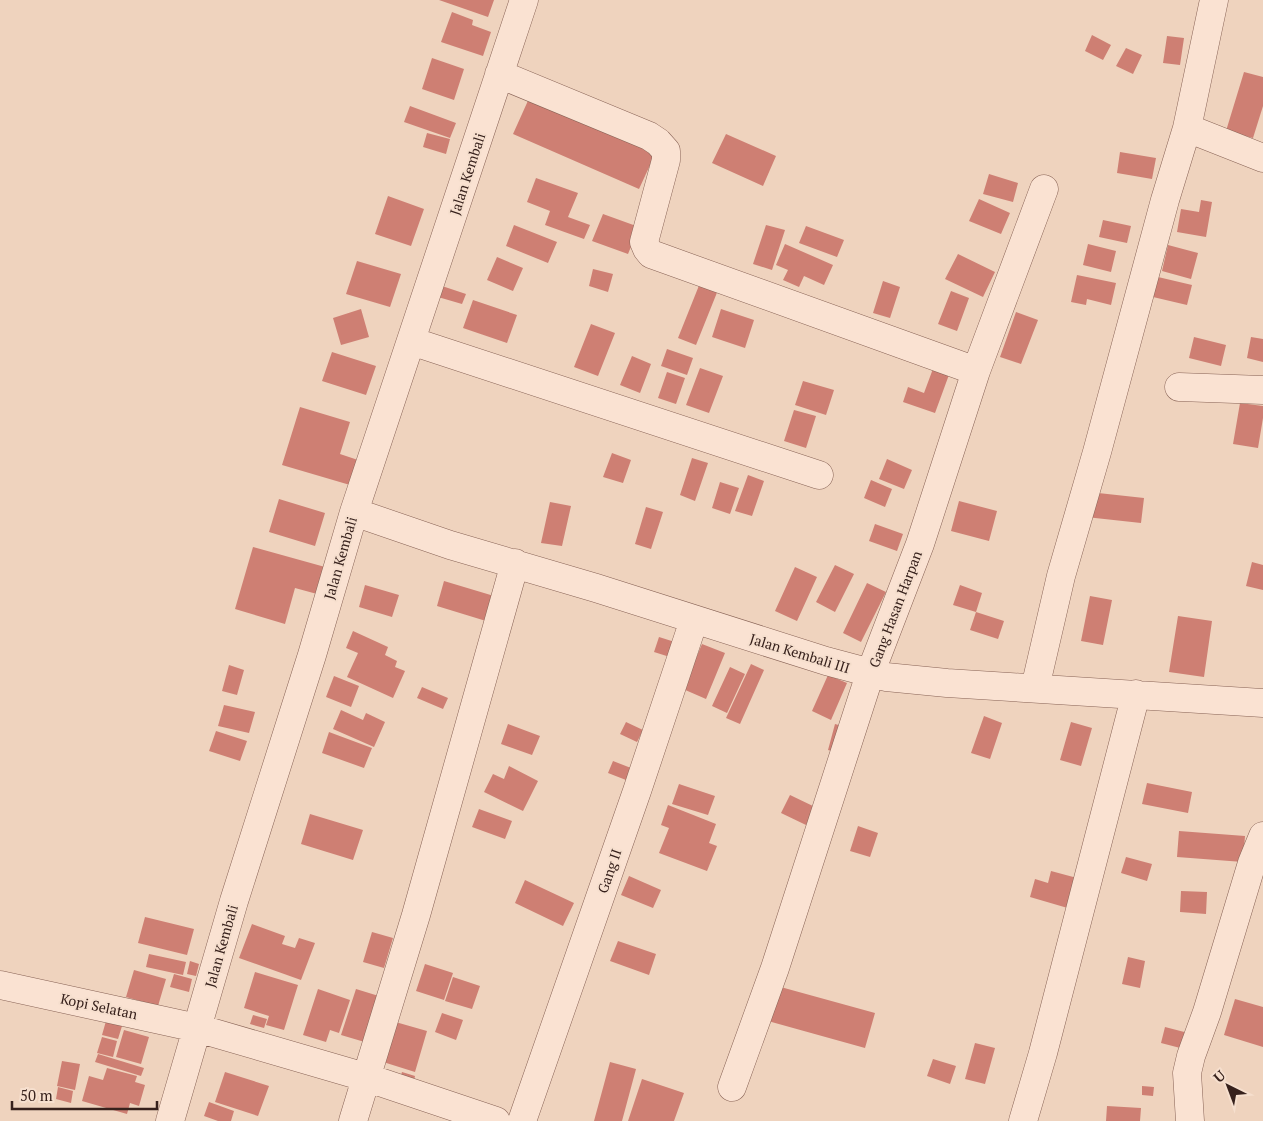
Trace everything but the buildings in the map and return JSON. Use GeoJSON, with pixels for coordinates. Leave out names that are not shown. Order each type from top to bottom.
{"type":"FeatureCollection","features":[{"type":"Feature","properties":{"kind":"street","name":"Jalan Kembali"},"geometry":{"type":"LineString","coordinates":[[170,1121],[237,892],[312,655],[354,512],[524,0]]}},
{"type":"Feature","properties":{"kind":"street"},"geometry":{"type":"LineString","coordinates":[[1035,688],[1061,576],[1097,452],[1165,200],[1187,128],[1214,0]]}},
{"type":"Feature","properties":{"kind":"street"},"geometry":{"type":"LineString","coordinates":[[499,74],[649,136],[666,151],[666,160],[644,242],[651,254],[976,371]]}},
{"type":"Feature","properties":{"kind":"street"},"geometry":{"type":"LineString","coordinates":[[1187,128],[1263,158]]}},
{"type":"Feature","properties":{"kind":"street","name":"Gang Hasan Harpan"},"geometry":{"type":"LineString","coordinates":[[732,1087],[775,968],[870,674],[920,544],[976,371],[1044,190]]}},
{"type":"Feature","properties":{"kind":"street"},"geometry":{"type":"LineString","coordinates":[[411,342],[819,475]]}},
{"type":"Feature","properties":{"kind":"street"},"geometry":{"type":"LineString","coordinates":[[1179,387],[1263,390]]}},
{"type":"Feature","properties":{"kind":"street","name":"Jalan Kembali III"},"geometry":{"type":"LineString","coordinates":[[354,512],[450,545],[515,563],[870,674],[929,682],[1263,702]]}},
{"type":"Feature","properties":{"kind":"street"},"geometry":{"type":"LineString","coordinates":[[353,1121],[416,915],[515,563]]}},
{"type":"Feature","properties":{"kind":"street","name":"Gang II"},"geometry":{"type":"LineString","coordinates":[[522,1121],[694,620]]}},
{"type":"Feature","properties":{"kind":"street"},"geometry":{"type":"LineString","coordinates":[[1023,1121],[1045,1045],[1136,694]]}},
{"type":"Feature","properties":{"kind":"street"},"geometry":{"type":"LineString","coordinates":[[1190,1121],[1187,1073],[1191,1056],[1208,1012],[1252,863],[1263,836]]}},
{"type":"Feature","properties":{"kind":"street","name":"Kopi Selatan"},"geometry":{"type":"LineString","coordinates":[[0,985],[197,1028],[365,1077],[496,1121]]}}]}
